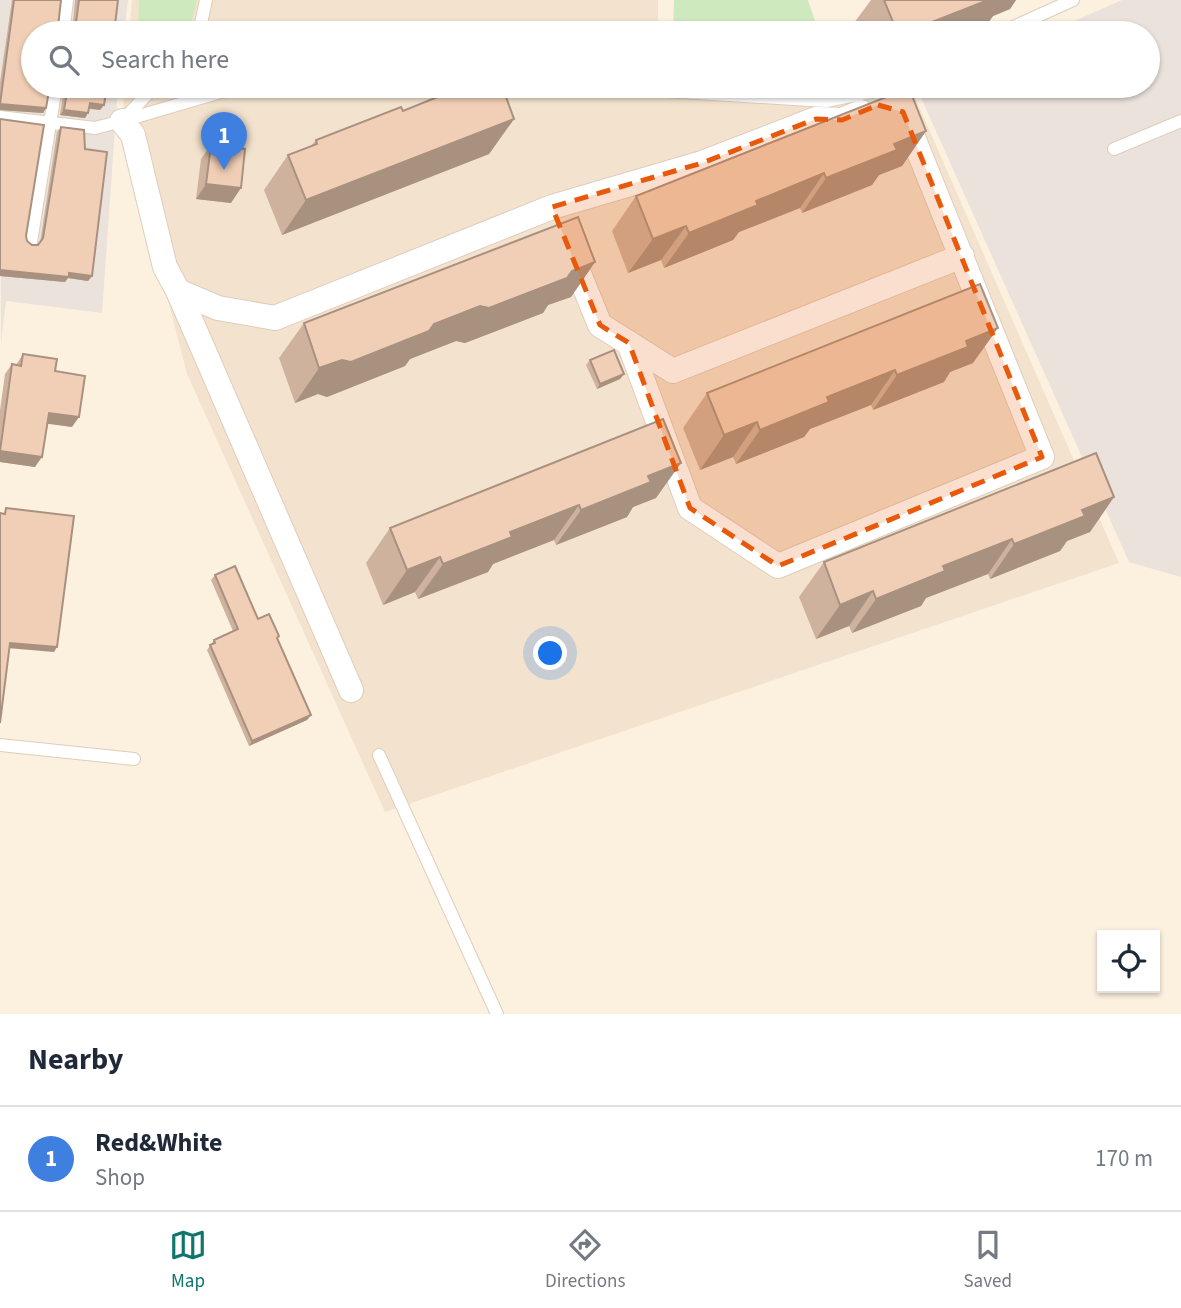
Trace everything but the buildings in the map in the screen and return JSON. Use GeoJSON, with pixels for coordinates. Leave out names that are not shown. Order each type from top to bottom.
{"type":"FeatureCollection","features":[{"type":"Feature","properties":{"kind":"street"},"geometry":{"type":"LineString","coordinates":[[178,290],[219,308],[275,318],[552,207],[702,163],[816,119],[842,120],[878,105],[903,112],[1042,457],[778,566],[690,508],[629,343]]}},
{"type":"Feature","properties":{"kind":"street"},"geometry":{"type":"LineString","coordinates":[[122,121],[133,135],[165,267],[178,290],[351,690]]}},
{"type":"Feature","properties":{"kind":"street"},"geometry":{"type":"LineString","coordinates":[[552,207],[600,325],[673,371],[962,256]]}},
{"type":"Feature","properties":{"kind":"lane"},"geometry":{"type":"LineString","coordinates":[[64,21],[67,0]]}},
{"type":"Feature","properties":{"kind":"lane"},"geometry":{"type":"LineString","coordinates":[[202,21],[206,0]]}},
{"type":"Feature","properties":{"kind":"lane"},"geometry":{"type":"LineString","coordinates":[[1027,21],[1073,0]]}},
{"type":"Feature","properties":{"kind":"lane"},"geometry":{"type":"LineString","coordinates":[[31,242],[54,98]]}},
{"type":"Feature","properties":{"kind":"lane"},"geometry":{"type":"LineString","coordinates":[[122,121],[144,98]]}},
{"type":"Feature","properties":{"kind":"lane"},"geometry":{"type":"LineString","coordinates":[[0,117],[95,128],[201,98]]}},
{"type":"Feature","properties":{"kind":"lane"},"geometry":{"type":"LineString","coordinates":[[792,98],[837,98]]}},
{"type":"Feature","properties":{"kind":"lane"},"geometry":{"type":"LineString","coordinates":[[1114,149],[1181,121]]}},
{"type":"Feature","properties":{"kind":"lane"},"geometry":{"type":"LineString","coordinates":[[0,745],[134,759]]}},
{"type":"Feature","properties":{"kind":"lane"},"geometry":{"type":"LineString","coordinates":[[379,755],[497,1014]]}},
{"type":"Feature","properties":{"kind":"highlighted area"},"geometry":{"type":"Polygon","coordinates":[[[878,105],[903,112],[1042,457],[778,566],[690,508],[629,343],[600,325],[552,207],[702,163],[816,119],[842,120],[878,105]]]}},
{"type":"Feature","properties":{"kind":"shaded area"},"geometry":{"type":"Polygon","coordinates":[[[0,0],[128,0],[125,21],[21,21],[21,98],[117,98],[102,313],[6,301],[1,344],[0,0]]]}},
{"type":"Feature","properties":{"kind":"shaded area"},"geometry":{"type":"Polygon","coordinates":[[[132,0],[658,0],[658,21],[130,21],[132,0]]]}},
{"type":"Feature","properties":{"kind":"shaded area"},"geometry":{"type":"Polygon","coordinates":[[[1122,0],[1181,0],[1181,577],[1129,562],[921,98],[1160,98],[1160,21],[1074,21],[1122,0]]]}},
{"type":"Feature","properties":{"kind":"shaded area"},"geometry":{"type":"Polygon","coordinates":[[[124,98],[915,98],[1119,563],[385,812],[187,374],[122,121],[124,98]]]}},
{"type":"Feature","properties":{"kind":"green space"},"geometry":{"type":"Polygon","coordinates":[[[139,0],[197,0],[192,21],[138,21],[139,0]]]}},
{"type":"Feature","properties":{"kind":"green space"},"geometry":{"type":"Polygon","coordinates":[[[674,0],[808,0],[815,21],[673,21],[674,0]]]}},
{"type":"Feature","properties":{"kind":"place","name":"Red&White"},"geometry":{"type":"Point","coordinates":[224,170]}}]}
